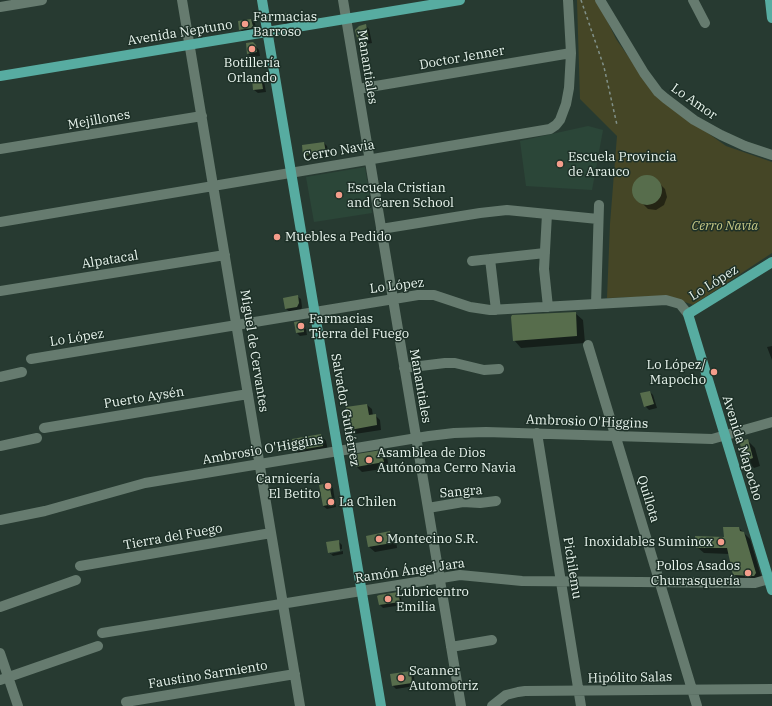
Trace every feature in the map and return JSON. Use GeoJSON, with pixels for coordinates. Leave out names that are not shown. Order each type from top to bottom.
{"type":"FeatureCollection","features":[{"type":"Feature","properties":{"kind":"main road","name":"Salvador Gutiérrez"},"geometry":{"type":"LineString","coordinates":[[262,0],[381,706]]}},
{"type":"Feature","properties":{"kind":"main road","name":"Avenida Neptuno"},"geometry":{"type":"LineString","coordinates":[[0,76],[460,0]]}},
{"type":"Feature","properties":{"kind":"main road"},"geometry":{"type":"LineString","coordinates":[[770,0],[772,18]]}},
{"type":"Feature","properties":{"kind":"main road","name":"Lo López"},"geometry":{"type":"LineString","coordinates":[[688,314],[772,262]]}},
{"type":"Feature","properties":{"kind":"main road","name":"Avenida Mapocho"},"geometry":{"type":"LineString","coordinates":[[688,314],[770,578],[772,590]]}},
{"type":"Feature","properties":{"kind":"street"},"geometry":{"type":"LineString","coordinates":[[0,7],[42,0]]}},
{"type":"Feature","properties":{"kind":"street","name":"Miguel de Cervantes"},"geometry":{"type":"LineString","coordinates":[[182,0],[300,706]]}},
{"type":"Feature","properties":{"kind":"street","name":"Manantiales"},"geometry":{"type":"LineString","coordinates":[[343,0],[461,706]]}},
{"type":"Feature","properties":{"kind":"street","name":"Cerro Navia"},"geometry":{"type":"LineString","coordinates":[[0,222],[213,185],[536,132],[553,127],[560,120],[568,96],[571,53],[568,0]]}},
{"type":"Feature","properties":{"kind":"street","name":"Lo Amor"},"geometry":{"type":"LineString","coordinates":[[600,0],[644,73],[658,92],[694,120],[721,136],[772,155]]}},
{"type":"Feature","properties":{"kind":"street"},"geometry":{"type":"LineString","coordinates":[[693,0],[705,23]]}},
{"type":"Feature","properties":{"kind":"street","name":"Doctor Jenner"},"geometry":{"type":"LineString","coordinates":[[358,89],[571,53]]}},
{"type":"Feature","properties":{"kind":"street","name":"Mejillones"},"geometry":{"type":"LineString","coordinates":[[0,149],[202,116]]}},
{"type":"Feature","properties":{"kind":"street"},"geometry":{"type":"LineString","coordinates":[[596,304],[599,205]]}},
{"type":"Feature","properties":{"kind":"street"},"geometry":{"type":"LineString","coordinates":[[381,229],[507,210],[598,219]]}},
{"type":"Feature","properties":{"kind":"street"},"geometry":{"type":"LineString","coordinates":[[547,214],[544,279],[548,307]]}},
{"type":"Feature","properties":{"kind":"street"},"geometry":{"type":"LineString","coordinates":[[472,261],[545,253]]}},
{"type":"Feature","properties":{"kind":"street","name":"Alpatacal"},"geometry":{"type":"LineString","coordinates":[[0,291],[225,255]]}},
{"type":"Feature","properties":{"kind":"street"},"geometry":{"type":"LineString","coordinates":[[490,259],[496,310]]}},
{"type":"Feature","properties":{"kind":"street","name":"Lo López"},"geometry":{"type":"LineString","coordinates":[[31,359],[418,295],[434,295],[476,308],[496,310],[666,300],[680,304],[688,314]]}},
{"type":"Feature","properties":{"kind":"street","name":"Quillota"},"geometry":{"type":"LineString","coordinates":[[588,345],[698,706]]}},
{"type":"Feature","properties":{"kind":"street"},"geometry":{"type":"LineString","coordinates":[[404,368],[455,363],[484,370],[499,369]]}},
{"type":"Feature","properties":{"kind":"street"},"geometry":{"type":"LineString","coordinates":[[0,377],[22,372]]}},
{"type":"Feature","properties":{"kind":"street","name":"Puerto Aysén"},"geometry":{"type":"LineString","coordinates":[[44,428],[248,394]]}},
{"type":"Feature","properties":{"kind":"street","name":"Ambrosio O'Higgins"},"geometry":{"type":"LineString","coordinates":[[0,520],[45,511],[136,484],[416,437],[454,433],[537,433],[707,439],[725,436],[772,422]]}},
{"type":"Feature","properties":{"kind":"street","name":"Pichilemu"},"geometry":{"type":"LineString","coordinates":[[537,433],[581,706]]}},
{"type":"Feature","properties":{"kind":"street"},"geometry":{"type":"LineString","coordinates":[[0,446],[37,438]]}},
{"type":"Feature","properties":{"kind":"street","name":"Sangra"},"geometry":{"type":"LineString","coordinates":[[428,508],[462,502],[480,503],[496,501]]}},
{"type":"Feature","properties":{"kind":"street","name":"Tierra del Fuego"},"geometry":{"type":"LineString","coordinates":[[80,566],[271,533]]}},
{"type":"Feature","properties":{"kind":"street","name":"Ramón Ángel Jara"},"geometry":{"type":"LineString","coordinates":[[102,633],[465,575],[506,580],[755,583],[770,578]]}},
{"type":"Feature","properties":{"kind":"street"},"geometry":{"type":"LineString","coordinates":[[0,607],[76,580]]}},
{"type":"Feature","properties":{"kind":"street"},"geometry":{"type":"LineString","coordinates":[[451,647],[492,640]]}},
{"type":"Feature","properties":{"kind":"street"},"geometry":{"type":"LineString","coordinates":[[4,678],[98,646]]}},
{"type":"Feature","properties":{"kind":"street"},"geometry":{"type":"LineString","coordinates":[[0,653],[4,678],[18,706]]}},
{"type":"Feature","properties":{"kind":"street","name":"Faustino Sarmiento"},"geometry":{"type":"LineString","coordinates":[[126,702],[295,674]]}},
{"type":"Feature","properties":{"kind":"street","name":"Hipólito Salas"},"geometry":{"type":"LineString","coordinates":[[492,706],[506,695],[518,692],[772,689]]}},
{"type":"Feature","properties":{"kind":"path"},"geometry":{"type":"LineString","coordinates":[[581,0],[604,67],[617,125]]}},
{"type":"Feature","properties":{"kind":"shaded area","name":"Escuela Provincia de Arauco"},"geometry":{"type":"Polygon","coordinates":[[[588,126],[603,130],[592,190],[526,186],[520,141],[588,126]]]}},
{"type":"Feature","properties":{"kind":"shaded area","name":"Escuela Cristian and Caren School"},"geometry":{"type":"Polygon","coordinates":[[[365,167],[372,213],[314,222],[306,177],[365,167]]]}},
{"type":"Feature","properties":{"kind":"green space","name":"Cerro Navia"},"geometry":{"type":"Polygon","coordinates":[[[577,0],[597,0],[616,39],[657,97],[726,146],[772,162],[772,253],[693,305],[669,296],[607,298],[610,224],[617,136],[580,99],[577,0]]]}},
{"type":"Feature","properties":{"kind":"building"},"geometry":{"type":"Polygon","coordinates":[[[291,13],[293,20],[282,22],[281,14],[291,13]]]}},
{"type":"Feature","properties":{"kind":"building","name":"Farmacias Barroso"},"geometry":{"type":"Polygon","coordinates":[[[251,19],[253,26],[251,28],[239,30],[238,21],[251,19]]]}},
{"type":"Feature","properties":{"kind":"building"},"geometry":{"type":"Polygon","coordinates":[[[366,24],[369,40],[358,42],[355,30],[359,26],[366,24]]]}},
{"type":"Feature","properties":{"kind":"building","name":"Botillería Orlando"},"geometry":{"type":"Polygon","coordinates":[[[253,42],[256,45],[257,52],[247,54],[246,43],[253,42]]]}},
{"type":"Feature","properties":{"kind":"building"},"geometry":{"type":"Polygon","coordinates":[[[261,77],[263,89],[253,90],[252,78],[261,77]]]}},
{"type":"Feature","properties":{"kind":"building"},"geometry":{"type":"Polygon","coordinates":[[[324,142],[326,153],[303,156],[302,145],[324,142]]]}},
{"type":"Feature","properties":{"kind":"building"},"geometry":{"type":"Polygon","coordinates":[[[647,175],[657,180],[662,190],[657,200],[647,205],[637,200],[632,190],[637,180],[647,175]]]}},
{"type":"Feature","properties":{"kind":"building"},"geometry":{"type":"Polygon","coordinates":[[[298,295],[299,303],[297,307],[285,309],[283,298],[298,295]]]}},
{"type":"Feature","properties":{"kind":"building"},"geometry":{"type":"Polygon","coordinates":[[[576,312],[577,336],[513,341],[512,315],[576,312]]]}},
{"type":"Feature","properties":{"kind":"building"},"geometry":{"type":"Polygon","coordinates":[[[300,321],[303,324],[304,332],[296,333],[294,322],[300,321]]]}},
{"type":"Feature","properties":{"kind":"building"},"geometry":{"type":"Polygon","coordinates":[[[650,391],[654,404],[644,407],[640,393],[650,391]]]}},
{"type":"Feature","properties":{"kind":"building"},"geometry":{"type":"Polygon","coordinates":[[[367,404],[369,415],[376,414],[377,425],[350,430],[346,407],[367,404]]]}},
{"type":"Feature","properties":{"kind":"building"},"geometry":{"type":"Polygon","coordinates":[[[321,434],[323,446],[294,451],[292,439],[321,434]]]}},
{"type":"Feature","properties":{"kind":"building"},"geometry":{"type":"Polygon","coordinates":[[[748,439],[753,458],[745,461],[740,444],[741,441],[748,439]]]}},
{"type":"Feature","properties":{"kind":"building","name":"Asamblea de Dios Autónoma Cerro Navia"},"geometry":{"type":"Polygon","coordinates":[[[381,450],[384,462],[356,467],[354,457],[357,454],[381,450]]]}},
{"type":"Feature","properties":{"kind":"building"},"geometry":{"type":"Polygon","coordinates":[[[329,483],[333,504],[323,506],[319,485],[329,483]]]}},
{"type":"Feature","properties":{"kind":"building"},"geometry":{"type":"Polygon","coordinates":[[[723,527],[739,527],[740,531],[744,532],[756,573],[754,576],[733,575],[727,548],[696,548],[695,536],[724,537],[723,527]]]}},
{"type":"Feature","properties":{"kind":"building","name":"Montecino S.R."},"geometry":{"type":"Polygon","coordinates":[[[390,531],[392,543],[368,547],[366,536],[390,531]]]}},
{"type":"Feature","properties":{"kind":"building"},"geometry":{"type":"Polygon","coordinates":[[[339,540],[340,551],[328,553],[326,542],[339,540]]]}},
{"type":"Feature","properties":{"kind":"building","name":"Lubricentro Emilia"},"geometry":{"type":"Polygon","coordinates":[[[398,592],[400,602],[379,605],[377,596],[398,592]]]}},
{"type":"Feature","properties":{"kind":"building","name":"Scanner Automotriz"},"geometry":{"type":"Polygon","coordinates":[[[411,671],[412,683],[392,686],[390,674],[411,671]]]}},
{"type":"Feature","properties":{"kind":"place","name":"Farmacias Barroso"},"geometry":{"type":"Point","coordinates":[245,24]}},
{"type":"Feature","properties":{"kind":"place","name":"Botillería Orlando"},"geometry":{"type":"Point","coordinates":[252,49]}},
{"type":"Feature","properties":{"kind":"place","name":"Escuela Provincia de Arauco"},"geometry":{"type":"Point","coordinates":[560,164]}},
{"type":"Feature","properties":{"kind":"place","name":"Escuela Cristian and Caren School"},"geometry":{"type":"Point","coordinates":[339,195]}},
{"type":"Feature","properties":{"kind":"place","name":"Muebles a Pedido"},"geometry":{"type":"Point","coordinates":[277,237]}},
{"type":"Feature","properties":{"kind":"place","name":"Farmacias Tierra del Fuego"},"geometry":{"type":"Point","coordinates":[301,326]}},
{"type":"Feature","properties":{"kind":"place","name":"Lo López/ Mapocho"},"geometry":{"type":"Point","coordinates":[714,372]}},
{"type":"Feature","properties":{"kind":"place","name":"Asamblea de Dios Autónoma Cerro Navia"},"geometry":{"type":"Point","coordinates":[369,460]}},
{"type":"Feature","properties":{"kind":"place","name":"Carnicería El Betito"},"geometry":{"type":"Point","coordinates":[328,486]}},
{"type":"Feature","properties":{"kind":"place","name":"La Chilen"},"geometry":{"type":"Point","coordinates":[331,502]}},
{"type":"Feature","properties":{"kind":"place","name":"Montecino S.R."},"geometry":{"type":"Point","coordinates":[379,539]}},
{"type":"Feature","properties":{"kind":"place","name":"Inoxidables Suminox"},"geometry":{"type":"Point","coordinates":[721,542]}},
{"type":"Feature","properties":{"kind":"place","name":"Pollos Asados Churrasquería"},"geometry":{"type":"Point","coordinates":[748,573]}},
{"type":"Feature","properties":{"kind":"place","name":"Lubricentro Emilia"},"geometry":{"type":"Point","coordinates":[388,599]}},
{"type":"Feature","properties":{"kind":"place","name":"Scanner Automotriz"},"geometry":{"type":"Point","coordinates":[401,678]}}]}
